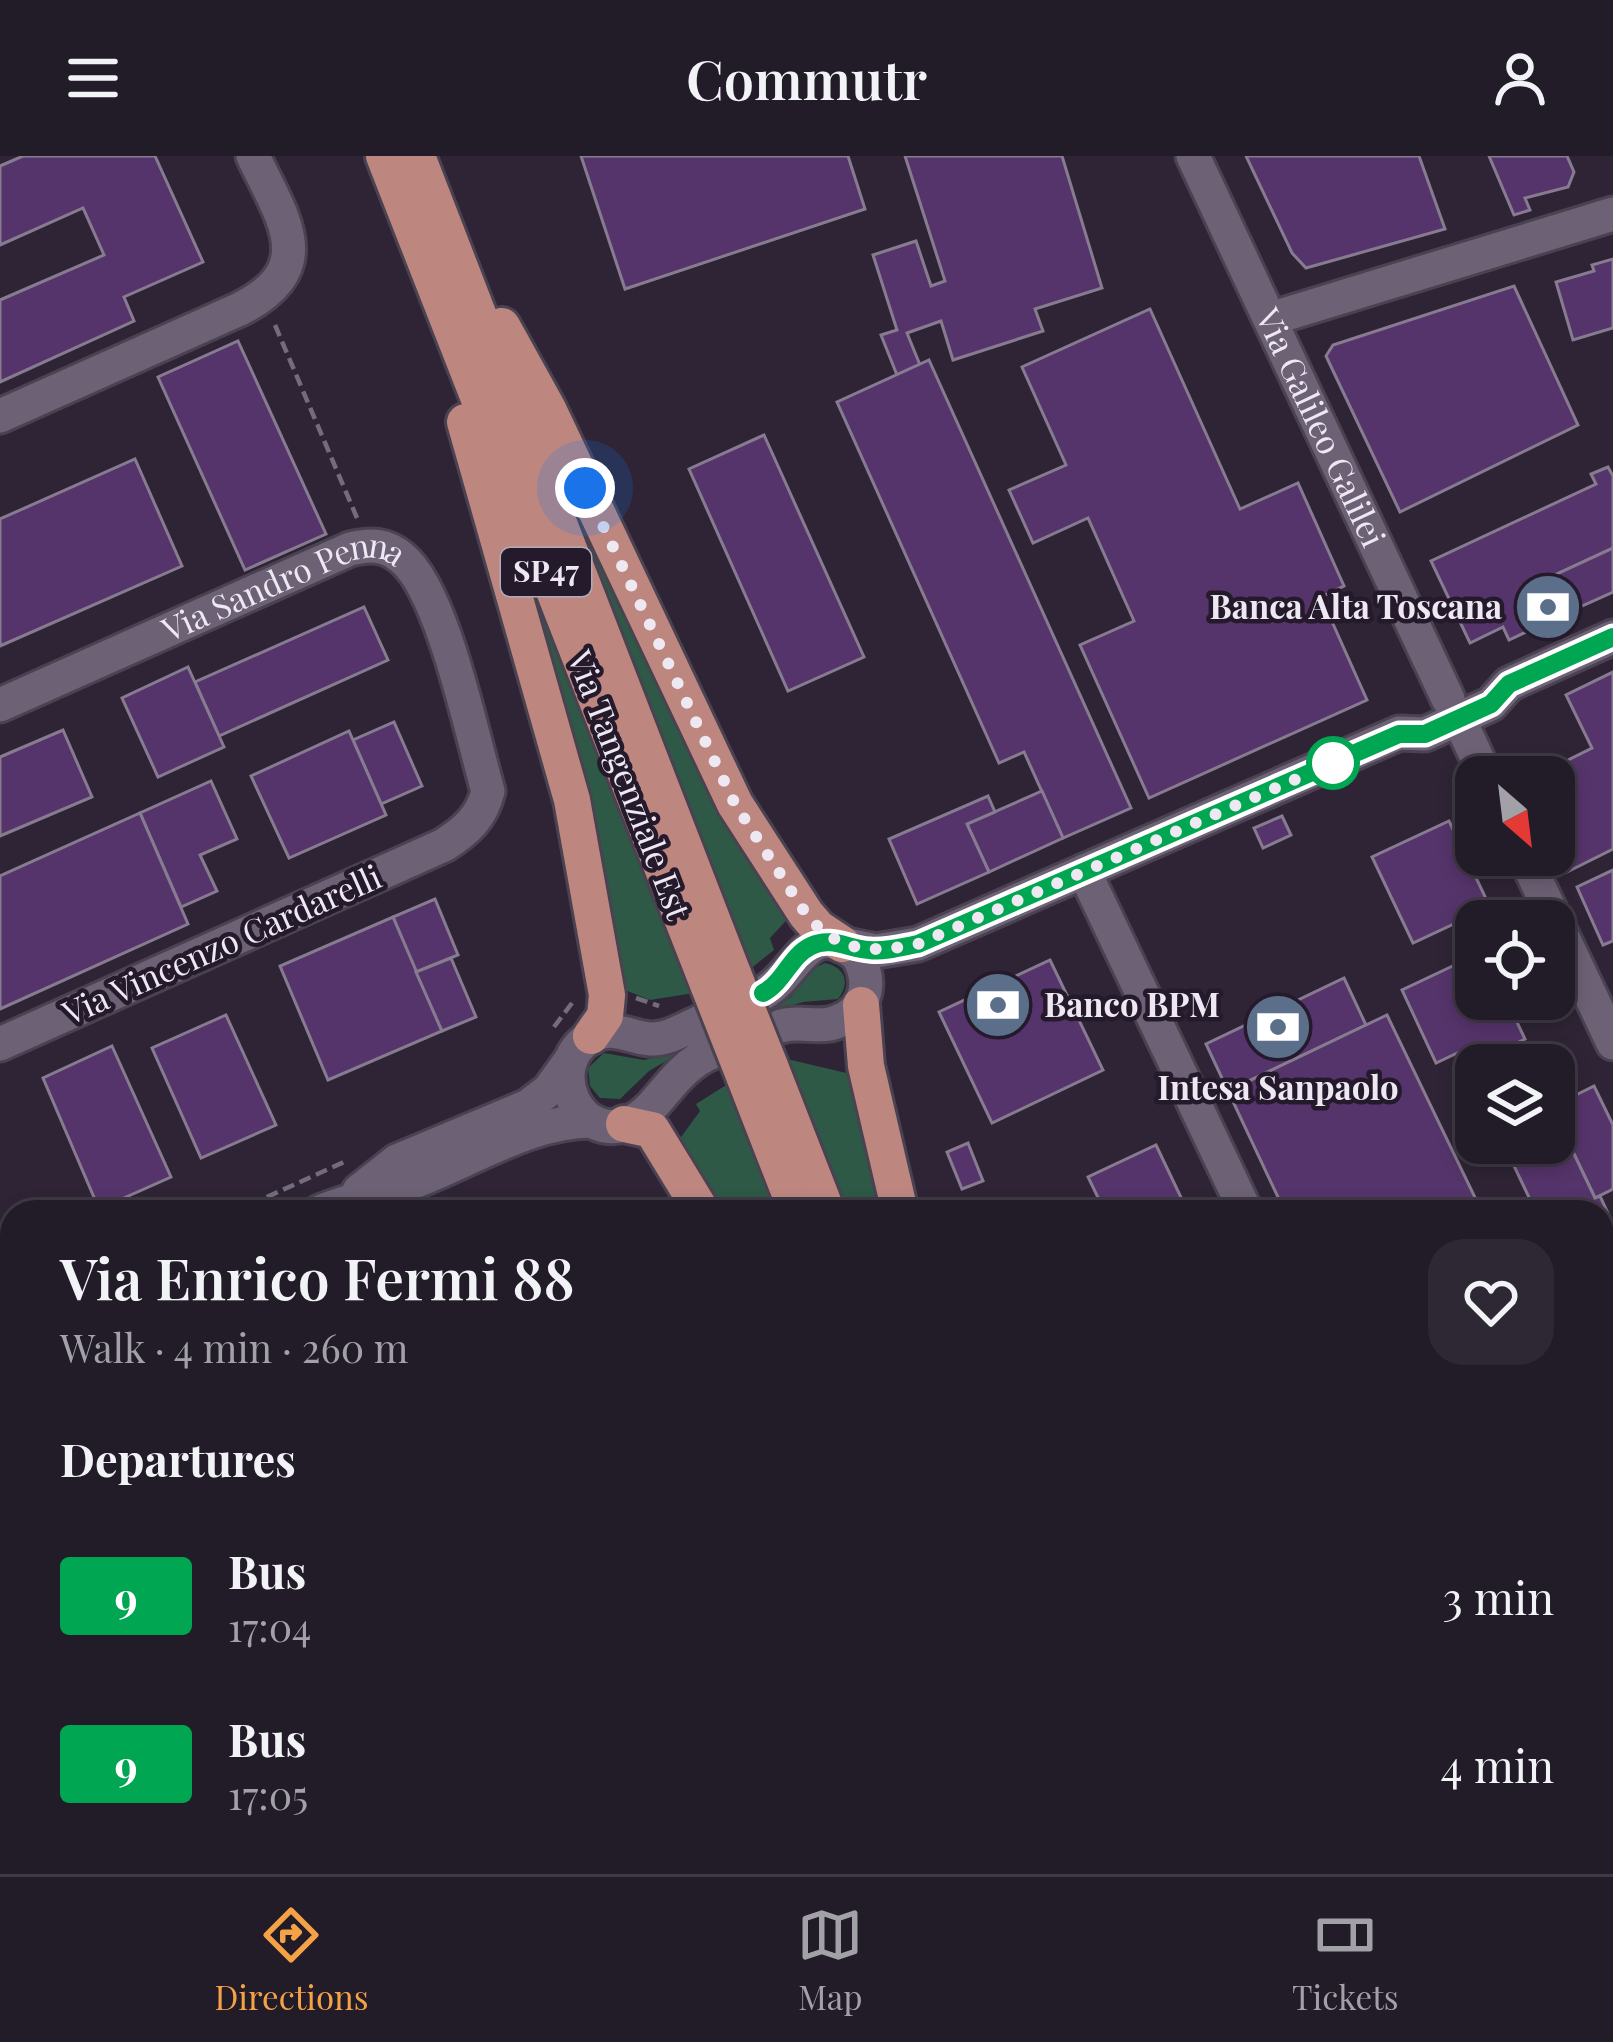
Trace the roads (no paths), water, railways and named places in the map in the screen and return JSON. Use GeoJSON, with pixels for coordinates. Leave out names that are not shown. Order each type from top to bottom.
{"type":"FeatureCollection","features":[{"type":"Feature","properties":{"kind":"main road","name":"Via Tangenziale Est"},"geometry":{"type":"LineString","coordinates":[[384,156],[724,1006],[821,1200]]}},
{"type":"Feature","properties":{"kind":"main road","name":"Via Tangenziale Est"},"geometry":{"type":"LineString","coordinates":[[417,156],[724,1006]]}},
{"type":"Feature","properties":{"kind":"main road"},"geometry":{"type":"LineString","coordinates":[[432,198],[548,409],[735,804],[806,914],[842,944]]}},
{"type":"Feature","properties":{"kind":"main road"},"geometry":{"type":"LineString","coordinates":[[411,228],[572,800],[607,995],[605,1016],[570,1044]]}},
{"type":"Feature","properties":{"kind":"main road"},"geometry":{"type":"LineString","coordinates":[[864,1000],[866,1066],[897,1200]]}},
{"type":"Feature","properties":{"kind":"main road","name":"Via Tangenziale Est"},"geometry":{"type":"LineString","coordinates":[[757,1071],[793,1200]]}},
{"type":"Feature","properties":{"kind":"main road"},"geometry":{"type":"LineString","coordinates":[[608,1122],[652,1130],[695,1200]]}},
{"type":"Feature","properties":{"kind":"street"},"geometry":{"type":"LineString","coordinates":[[0,416],[250,304],[283,275],[292,245],[253,156]]}},
{"type":"Feature","properties":{"kind":"street","name":"Via Galileo Galilei"},"geometry":{"type":"LineString","coordinates":[[1193,156],[1476,756]]}},
{"type":"Feature","properties":{"kind":"street"},"geometry":{"type":"LineString","coordinates":[[1270,319],[1613,214]]}},
{"type":"Feature","properties":{"kind":"street","name":"Via Sandro Penna"},"geometry":{"type":"LineString","coordinates":[[0,705],[368,544],[386,548],[402,558],[425,588],[488,791],[471,825],[444,845]]}},
{"type":"Feature","properties":{"kind":"street"},"geometry":{"type":"LineString","coordinates":[[781,1026],[834,1023],[864,1000],[883,971],[918,944],[1399,734],[1414,715],[1453,709],[1482,684],[1509,684],[1613,637]]}},
{"type":"Feature","properties":{"kind":"street","name":"Via Vincenzo Cardarelli"},"geometry":{"type":"LineString","coordinates":[[0,1044],[444,845]]}},
{"type":"Feature","properties":{"kind":"street"},"geometry":{"type":"LineString","coordinates":[[1084,871],[1240,1200]]}},
{"type":"Feature","properties":{"kind":"street"},"geometry":{"type":"LineString","coordinates":[[1534,876],[1613,1042]]}},
{"type":"Feature","properties":{"kind":"street"},"geometry":{"type":"LineString","coordinates":[[343,1200],[397,1162],[528,1106],[549,1090],[570,1044],[616,1029],[654,1039],[780,981],[792,962],[822,942],[875,951],[918,944]]}},
{"type":"Feature","properties":{"kind":"street"},"geometry":{"type":"LineString","coordinates":[[842,944],[863,965],[864,1000]]}},
{"type":"Feature","properties":{"kind":"street"},"geometry":{"type":"LineString","coordinates":[[354,1200],[409,1184],[568,1120],[608,1122],[643,1114],[685,1067],[724,1006]]}},
{"type":"Feature","properties":{"kind":"street"},"geometry":{"type":"LineString","coordinates":[[570,1044],[566,1072],[571,1096],[608,1122]]}},
{"type":"Feature","properties":{"kind":"place","name":"Banca Alta Toscana"},"geometry":{"type":"Point","coordinates":[1548,607]}},
{"type":"Feature","properties":{"kind":"place","name":"Banco BPM"},"geometry":{"type":"Point","coordinates":[998,1005]}},
{"type":"Feature","properties":{"kind":"place","name":"Intesa Sanpaolo"},"geometry":{"type":"Point","coordinates":[1278,1027]}}]}
